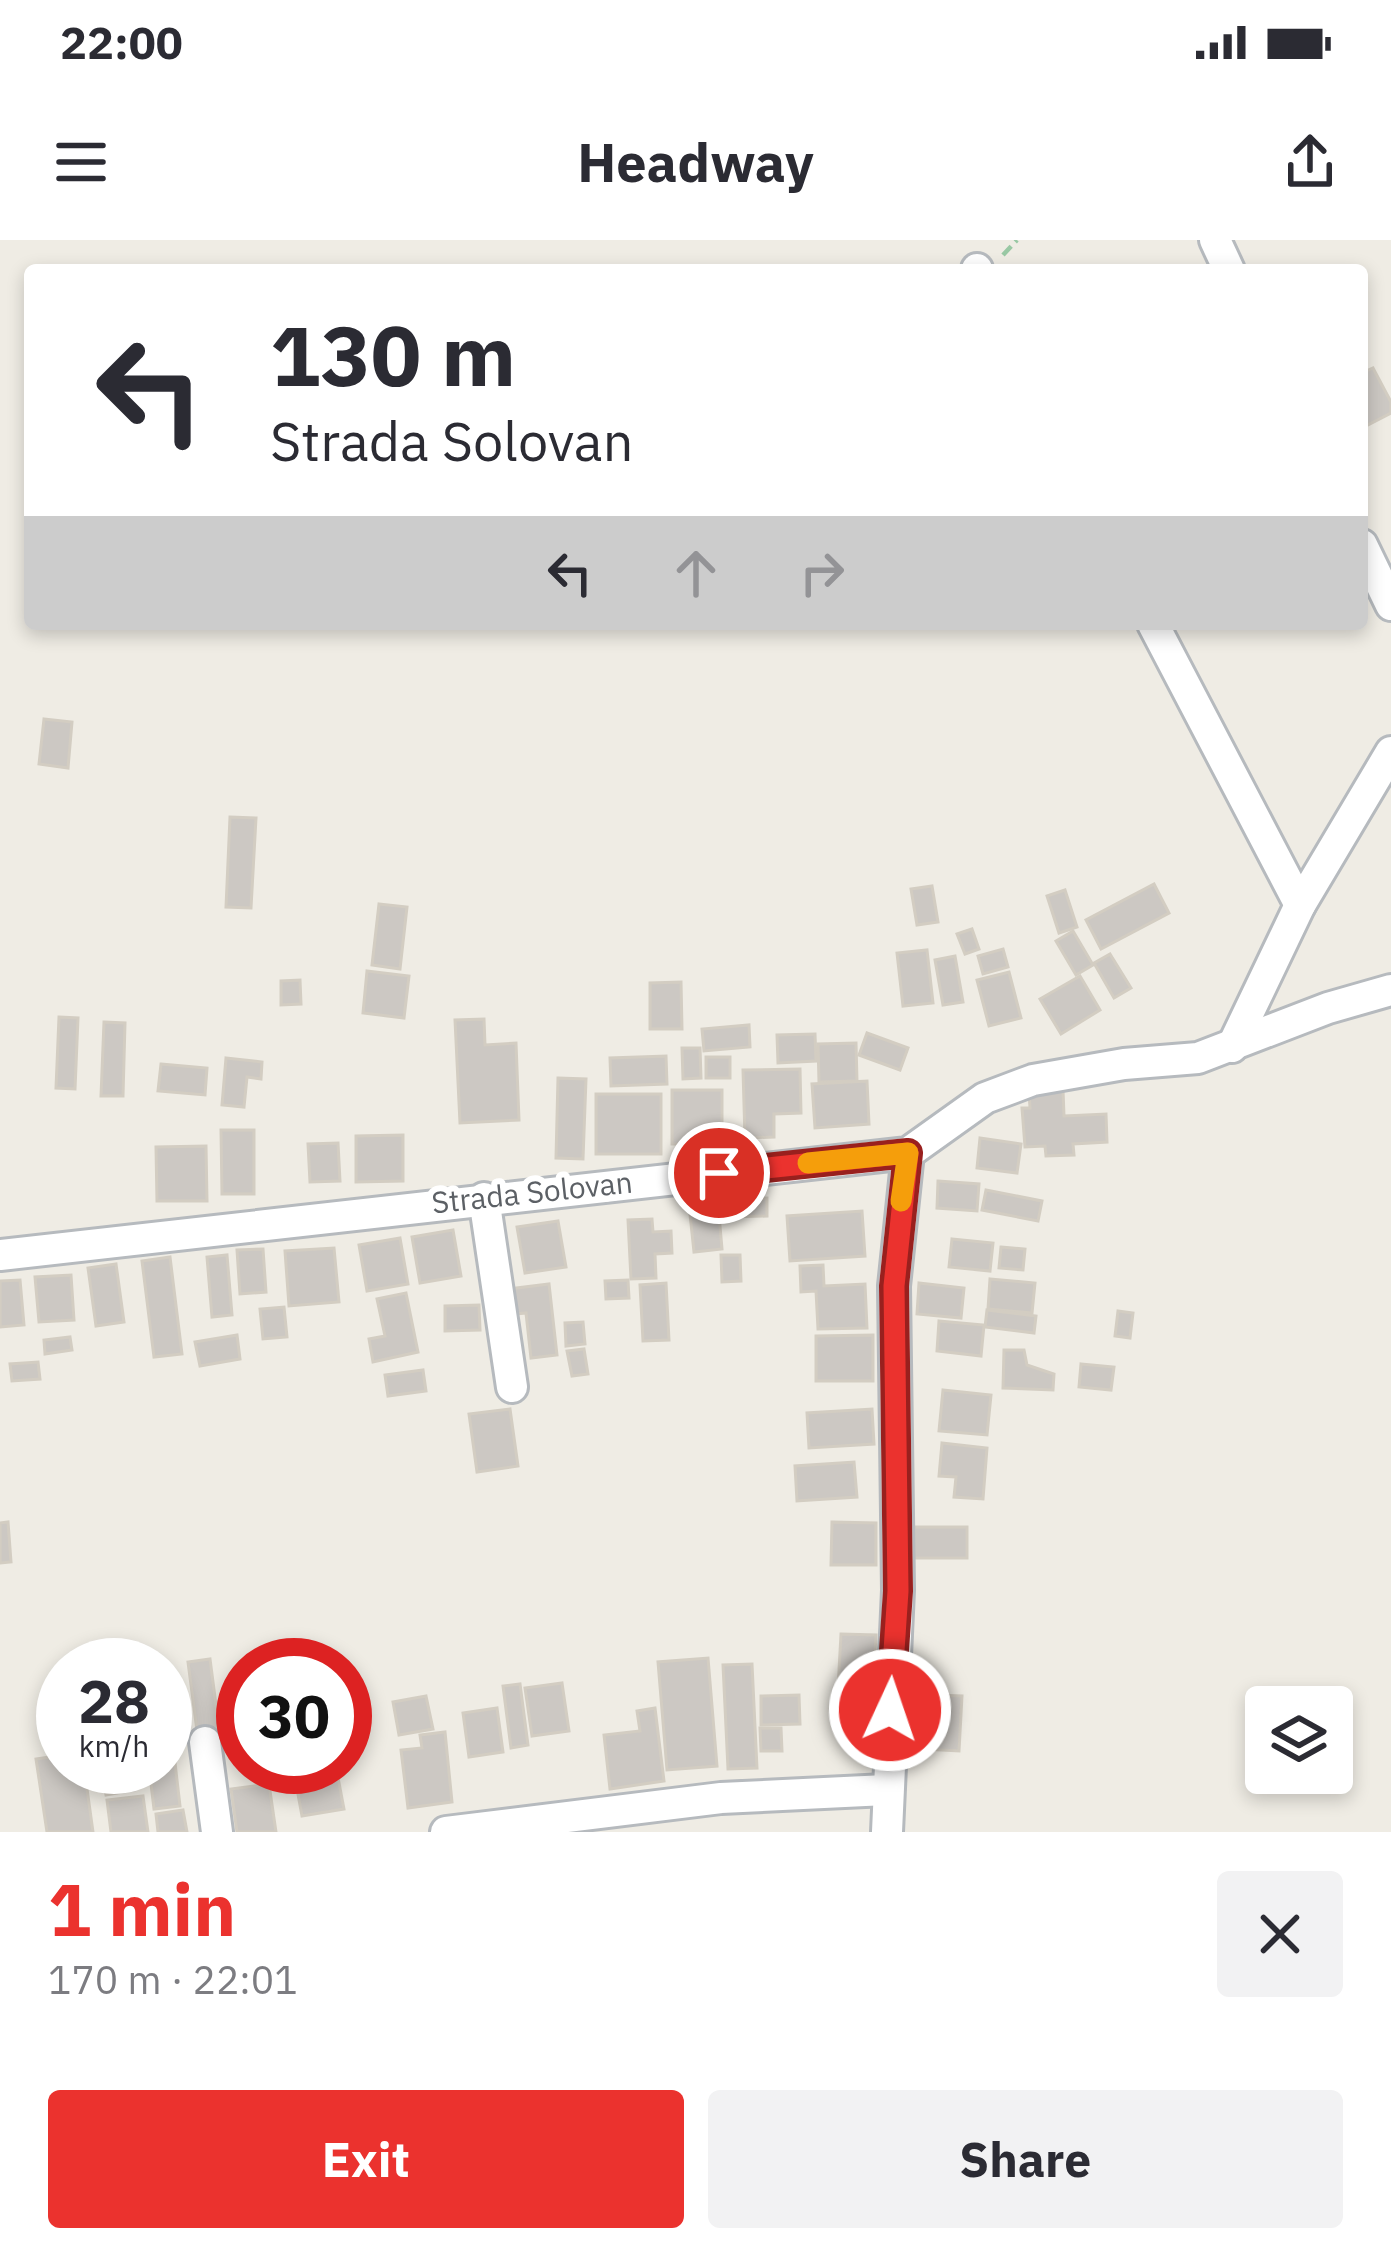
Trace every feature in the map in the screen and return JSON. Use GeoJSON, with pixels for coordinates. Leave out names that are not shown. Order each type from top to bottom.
{"type":"FeatureCollection","features":[{"type":"Feature","properties":{"kind":"street"},"geometry":{"type":"LineString","coordinates":[[1368,557],[1391,605]]}},
{"type":"Feature","properties":{"kind":"street"},"geometry":{"type":"LineString","coordinates":[[1156,630],[1300,905]]}},
{"type":"Feature","properties":{"kind":"street"},"geometry":{"type":"LineString","coordinates":[[1232,1047],[1300,905],[1391,752]]}},
{"type":"Feature","properties":{"kind":"street","name":"Strada Solovan"},"geometry":{"type":"LineString","coordinates":[[0,1255],[908,1153],[985,1098],[1033,1080],[1124,1064],[1198,1058],[1328,1008],[1391,990]]}},
{"type":"Feature","properties":{"kind":"street"},"geometry":{"type":"LineString","coordinates":[[887,1832],[898,1591],[894,1286],[908,1153]]}},
{"type":"Feature","properties":{"kind":"street"},"geometry":{"type":"LineString","coordinates":[[484,1198],[512,1387]]}},
{"type":"Feature","properties":{"kind":"street"},"geometry":{"type":"LineString","coordinates":[[206,1742],[217,1832]]}},
{"type":"Feature","properties":{"kind":"street"},"geometry":{"type":"LineString","coordinates":[[446,1832],[721,1798],[886,1790]]}},
{"type":"Feature","properties":{"kind":"building"},"geometry":{"type":"Polygon","coordinates":[[[1373,368],[1391,402],[1391,413],[1368,425],[1368,370],[1373,368]]]}},
{"type":"Feature","properties":{"kind":"building"},"geometry":{"type":"Polygon","coordinates":[[[44,719],[72,722],[68,768],[39,764],[44,719]]]}},
{"type":"Feature","properties":{"kind":"building"},"geometry":{"type":"Polygon","coordinates":[[[230,817],[256,818],[251,908],[226,907],[230,817]]]}},
{"type":"Feature","properties":{"kind":"building"},"geometry":{"type":"Polygon","coordinates":[[[1154,884],[1169,913],[1101,949],[1086,920],[1154,884]]]}},
{"type":"Feature","properties":{"kind":"building"},"geometry":{"type":"Polygon","coordinates":[[[932,886],[938,922],[917,925],[911,889],[932,886]]]}},
{"type":"Feature","properties":{"kind":"building"},"geometry":{"type":"Polygon","coordinates":[[[1065,890],[1077,927],[1059,933],[1047,896],[1065,890]]]}},
{"type":"Feature","properties":{"kind":"building"},"geometry":{"type":"Polygon","coordinates":[[[379,904],[407,907],[400,969],[372,965],[379,904]]]}},
{"type":"Feature","properties":{"kind":"building"},"geometry":{"type":"Polygon","coordinates":[[[972,929],[979,949],[965,954],[957,934],[972,929]]]}},
{"type":"Feature","properties":{"kind":"building"},"geometry":{"type":"Polygon","coordinates":[[[1073,931],[1093,965],[1076,975],[1056,941],[1073,931]]]}},
{"type":"Feature","properties":{"kind":"building"},"geometry":{"type":"Polygon","coordinates":[[[1003,949],[1008,967],[983,974],[978,956],[1003,949]]]}},
{"type":"Feature","properties":{"kind":"building"},"geometry":{"type":"Polygon","coordinates":[[[927,950],[933,1003],[903,1006],[897,953],[927,950]]]}},
{"type":"Feature","properties":{"kind":"building"},"geometry":{"type":"Polygon","coordinates":[[[1110,954],[1131,988],[1114,998],[1094,963],[1110,954]]]}},
{"type":"Feature","properties":{"kind":"building"},"geometry":{"type":"Polygon","coordinates":[[[955,956],[963,1002],[943,1005],[935,960],[955,956]]]}},
{"type":"Feature","properties":{"kind":"building"},"geometry":{"type":"Polygon","coordinates":[[[367,971],[409,976],[404,1018],[363,1013],[367,971]]]}},
{"type":"Feature","properties":{"kind":"building"},"geometry":{"type":"Polygon","coordinates":[[[1009,972],[1021,1018],[989,1026],[977,980],[1009,972]]]}},
{"type":"Feature","properties":{"kind":"building"},"geometry":{"type":"Polygon","coordinates":[[[1080,976],[1100,1010],[1061,1034],[1040,999],[1080,976]]]}},
{"type":"Feature","properties":{"kind":"building"},"geometry":{"type":"Polygon","coordinates":[[[300,980],[301,1004],[281,1005],[281,981],[300,980]]]}},
{"type":"Feature","properties":{"kind":"building"},"geometry":{"type":"Polygon","coordinates":[[[681,982],[682,1029],[650,1029],[650,983],[681,982]]]}},
{"type":"Feature","properties":{"kind":"building"},"geometry":{"type":"Polygon","coordinates":[[[59,1017],[78,1018],[75,1089],[56,1088],[59,1017]]]}},
{"type":"Feature","properties":{"kind":"building"},"geometry":{"type":"Polygon","coordinates":[[[484,1019],[485,1045],[516,1043],[519,1120],[460,1123],[455,1020],[484,1019]]]}},
{"type":"Feature","properties":{"kind":"building"},"geometry":{"type":"Polygon","coordinates":[[[104,1022],[125,1023],[123,1096],[101,1096],[104,1022]]]}},
{"type":"Feature","properties":{"kind":"building"},"geometry":{"type":"Polygon","coordinates":[[[749,1025],[750,1047],[704,1051],[702,1029],[749,1025]]]}},
{"type":"Feature","properties":{"kind":"building"},"geometry":{"type":"Polygon","coordinates":[[[867,1033],[908,1048],[900,1070],[859,1055],[867,1033]]]}},
{"type":"Feature","properties":{"kind":"building"},"geometry":{"type":"Polygon","coordinates":[[[815,1034],[816,1061],[778,1063],[777,1035],[815,1034]]]}},
{"type":"Feature","properties":{"kind":"building"},"geometry":{"type":"Polygon","coordinates":[[[856,1043],[857,1081],[819,1082],[818,1044],[856,1043]]]}},
{"type":"Feature","properties":{"kind":"building"},"geometry":{"type":"Polygon","coordinates":[[[682,1048],[700,1048],[701,1078],[683,1079],[682,1048]]]}},
{"type":"Feature","properties":{"kind":"building"},"geometry":{"type":"Polygon","coordinates":[[[666,1056],[667,1084],[611,1086],[610,1058],[666,1056]]]}},
{"type":"Feature","properties":{"kind":"building"},"geometry":{"type":"Polygon","coordinates":[[[706,1057],[730,1057],[730,1078],[706,1078],[706,1057]]]}},
{"type":"Feature","properties":{"kind":"building"},"geometry":{"type":"Polygon","coordinates":[[[226,1058],[262,1062],[261,1079],[247,1077],[244,1107],[222,1105],[226,1058]]]}},
{"type":"Feature","properties":{"kind":"building"},"geometry":{"type":"Polygon","coordinates":[[[161,1064],[207,1068],[205,1095],[158,1091],[161,1064]]]}},
{"type":"Feature","properties":{"kind":"building"},"geometry":{"type":"Polygon","coordinates":[[[800,1069],[801,1113],[774,1114],[774,1137],[745,1138],[743,1070],[800,1069]]]}},
{"type":"Feature","properties":{"kind":"building"},"geometry":{"type":"Polygon","coordinates":[[[558,1078],[586,1079],[583,1159],[556,1158],[558,1078]]]}},
{"type":"Feature","properties":{"kind":"building"},"geometry":{"type":"Polygon","coordinates":[[[867,1081],[869,1124],[815,1128],[812,1084],[867,1081]]]}},
{"type":"Feature","properties":{"kind":"building"},"geometry":{"type":"Polygon","coordinates":[[[672,1090],[722,1090],[722,1144],[672,1144],[672,1090]]]}},
{"type":"Feature","properties":{"kind":"building"},"geometry":{"type":"Polygon","coordinates":[[[1063,1090],[1064,1116],[1106,1114],[1107,1142],[1073,1144],[1074,1155],[1046,1156],[1045,1146],[1025,1147],[1022,1108],[1030,1108],[1029,1092],[1063,1090]]]}},
{"type":"Feature","properties":{"kind":"building"},"geometry":{"type":"Polygon","coordinates":[[[596,1094],[661,1094],[661,1154],[596,1154],[596,1094]]]}},
{"type":"Feature","properties":{"kind":"building"},"geometry":{"type":"Polygon","coordinates":[[[221,1130],[254,1130],[254,1194],[222,1194],[221,1130]]]}},
{"type":"Feature","properties":{"kind":"building"},"geometry":{"type":"Polygon","coordinates":[[[403,1135],[403,1181],[356,1182],[356,1136],[403,1135]]]}},
{"type":"Feature","properties":{"kind":"building"},"geometry":{"type":"Polygon","coordinates":[[[980,1138],[1021,1144],[1017,1173],[977,1168],[980,1138]]]}},
{"type":"Feature","properties":{"kind":"building"},"geometry":{"type":"Polygon","coordinates":[[[338,1143],[340,1181],[310,1182],[308,1144],[338,1143]]]}},
{"type":"Feature","properties":{"kind":"building"},"geometry":{"type":"Polygon","coordinates":[[[206,1146],[207,1201],[157,1201],[156,1147],[206,1146]]]}},
{"type":"Feature","properties":{"kind":"building"},"geometry":{"type":"Polygon","coordinates":[[[938,1181],[979,1184],[977,1211],[937,1208],[938,1181]]]}},
{"type":"Feature","properties":{"kind":"building"},"geometry":{"type":"Polygon","coordinates":[[[986,1190],[1042,1201],[1038,1221],[982,1210],[986,1190]]]}},
{"type":"Feature","properties":{"kind":"building"},"geometry":{"type":"Polygon","coordinates":[[[717,1192],[722,1249],[694,1252],[688,1195],[717,1192]]]}},
{"type":"Feature","properties":{"kind":"building"},"geometry":{"type":"Polygon","coordinates":[[[767,1198],[767,1216],[730,1217],[730,1199],[767,1198]]]}},
{"type":"Feature","properties":{"kind":"building"},"geometry":{"type":"Polygon","coordinates":[[[862,1211],[865,1256],[790,1261],[787,1216],[862,1211]]]}},
{"type":"Feature","properties":{"kind":"building"},"geometry":{"type":"Polygon","coordinates":[[[652,1219],[653,1232],[671,1231],[672,1253],[655,1254],[656,1278],[631,1279],[628,1220],[652,1219]]]}},
{"type":"Feature","properties":{"kind":"building"},"geometry":{"type":"Polygon","coordinates":[[[558,1221],[566,1267],[525,1273],[517,1227],[558,1221]]]}},
{"type":"Feature","properties":{"kind":"building"},"geometry":{"type":"Polygon","coordinates":[[[453,1230],[461,1276],[420,1283],[412,1237],[453,1230]]]}},
{"type":"Feature","properties":{"kind":"building"},"geometry":{"type":"Polygon","coordinates":[[[400,1238],[408,1284],[367,1291],[359,1245],[400,1238]]]}},
{"type":"Feature","properties":{"kind":"building"},"geometry":{"type":"Polygon","coordinates":[[[952,1239],[993,1243],[990,1271],[949,1267],[952,1239]]]}},
{"type":"Feature","properties":{"kind":"building"},"geometry":{"type":"Polygon","coordinates":[[[1001,1247],[1025,1249],[1023,1270],[999,1268],[1001,1247]]]}},
{"type":"Feature","properties":{"kind":"building"},"geometry":{"type":"Polygon","coordinates":[[[334,1248],[339,1302],[289,1306],[285,1251],[334,1248]]]}},
{"type":"Feature","properties":{"kind":"building"},"geometry":{"type":"Polygon","coordinates":[[[263,1249],[266,1292],[240,1294],[237,1250],[263,1249]]]}},
{"type":"Feature","properties":{"kind":"building"},"geometry":{"type":"Polygon","coordinates":[[[227,1255],[232,1315],[212,1317],[207,1257],[227,1255]]]}},
{"type":"Feature","properties":{"kind":"building"},"geometry":{"type":"Polygon","coordinates":[[[721,1255],[740,1255],[741,1281],[722,1282],[721,1255]]]}},
{"type":"Feature","properties":{"kind":"building"},"geometry":{"type":"Polygon","coordinates":[[[170,1257],[182,1354],[154,1357],[142,1261],[170,1257]]]}},
{"type":"Feature","properties":{"kind":"building"},"geometry":{"type":"Polygon","coordinates":[[[116,1264],[124,1322],[96,1326],[88,1268],[116,1264]]]}},
{"type":"Feature","properties":{"kind":"building"},"geometry":{"type":"Polygon","coordinates":[[[823,1265],[824,1286],[865,1284],[867,1328],[818,1329],[816,1291],[801,1292],[800,1266],[823,1265]]]}},
{"type":"Feature","properties":{"kind":"building"},"geometry":{"type":"Polygon","coordinates":[[[71,1275],[74,1320],[39,1322],[35,1277],[71,1275]]]}},
{"type":"Feature","properties":{"kind":"building"},"geometry":{"type":"Polygon","coordinates":[[[990,1279],[1035,1283],[1032,1313],[988,1309],[990,1279]]]}},
{"type":"Feature","properties":{"kind":"building"},"geometry":{"type":"Polygon","coordinates":[[[20,1280],[24,1325],[0,1327],[0,1281],[20,1280]]]}},
{"type":"Feature","properties":{"kind":"building"},"geometry":{"type":"Polygon","coordinates":[[[628,1280],[629,1298],[606,1299],[605,1281],[628,1280]]]}},
{"type":"Feature","properties":{"kind":"building"},"geometry":{"type":"Polygon","coordinates":[[[666,1283],[669,1340],[643,1341],[640,1285],[666,1283]]]}},
{"type":"Feature","properties":{"kind":"building"},"geometry":{"type":"Polygon","coordinates":[[[919,1283],[964,1288],[961,1318],[917,1314],[919,1283]]]}},
{"type":"Feature","properties":{"kind":"building"},"geometry":{"type":"Polygon","coordinates":[[[549,1284],[557,1355],[531,1358],[526,1313],[504,1315],[501,1290],[549,1284]]]}},
{"type":"Feature","properties":{"kind":"building"},"geometry":{"type":"Polygon","coordinates":[[[406,1293],[418,1352],[373,1362],[369,1339],[385,1336],[377,1299],[406,1293]]]}},
{"type":"Feature","properties":{"kind":"building"},"geometry":{"type":"Polygon","coordinates":[[[479,1305],[480,1330],[445,1331],[445,1306],[479,1305]]]}},
{"type":"Feature","properties":{"kind":"building"},"geometry":{"type":"Polygon","coordinates":[[[284,1307],[287,1337],[263,1339],[260,1309],[284,1307]]]}},
{"type":"Feature","properties":{"kind":"building"},"geometry":{"type":"Polygon","coordinates":[[[987,1310],[1036,1316],[1034,1333],[985,1327],[987,1310]]]}},
{"type":"Feature","properties":{"kind":"building"},"geometry":{"type":"Polygon","coordinates":[[[1118,1311],[1133,1313],[1130,1338],[1115,1336],[1118,1311]]]}},
{"type":"Feature","properties":{"kind":"building"},"geometry":{"type":"Polygon","coordinates":[[[939,1321],[984,1325],[981,1356],[937,1351],[939,1321]]]}},
{"type":"Feature","properties":{"kind":"building"},"geometry":{"type":"Polygon","coordinates":[[[583,1322],[585,1344],[566,1346],[565,1323],[583,1322]]]}},
{"type":"Feature","properties":{"kind":"building"},"geometry":{"type":"Polygon","coordinates":[[[237,1335],[240,1359],[200,1366],[195,1342],[237,1335]]]}},
{"type":"Feature","properties":{"kind":"building"},"geometry":{"type":"Polygon","coordinates":[[[873,1335],[873,1381],[816,1381],[816,1336],[873,1335]]]}},
{"type":"Feature","properties":{"kind":"building"},"geometry":{"type":"Polygon","coordinates":[[[70,1337],[72,1350],[45,1354],[44,1340],[70,1337]]]}},
{"type":"Feature","properties":{"kind":"building"},"geometry":{"type":"Polygon","coordinates":[[[584,1349],[588,1374],[572,1376],[567,1351],[584,1349]]]}},
{"type":"Feature","properties":{"kind":"building"},"geometry":{"type":"Polygon","coordinates":[[[1004,1350],[1024,1350],[1027,1365],[1054,1374],[1053,1390],[1003,1388],[1004,1350]]]}},
{"type":"Feature","properties":{"kind":"building"},"geometry":{"type":"Polygon","coordinates":[[[38,1362],[40,1379],[12,1381],[10,1364],[38,1362]]]}},
{"type":"Feature","properties":{"kind":"building"},"geometry":{"type":"Polygon","coordinates":[[[1081,1364],[1114,1367],[1111,1390],[1079,1387],[1081,1364]]]}},
{"type":"Feature","properties":{"kind":"building"},"geometry":{"type":"Polygon","coordinates":[[[423,1370],[426,1391],[388,1396],[385,1375],[423,1370]]]}},
{"type":"Feature","properties":{"kind":"building"},"geometry":{"type":"Polygon","coordinates":[[[943,1390],[991,1395],[987,1435],[939,1431],[943,1390]]]}},
{"type":"Feature","properties":{"kind":"building"},"geometry":{"type":"Polygon","coordinates":[[[510,1409],[518,1466],[477,1472],[469,1414],[510,1409]]]}},
{"type":"Feature","properties":{"kind":"building"},"geometry":{"type":"Polygon","coordinates":[[[872,1409],[874,1444],[809,1448],[807,1413],[872,1409]]]}},
{"type":"Feature","properties":{"kind":"building"},"geometry":{"type":"Polygon","coordinates":[[[942,1443],[987,1448],[983,1499],[954,1497],[956,1477],[939,1476],[942,1443]]]}},
{"type":"Feature","properties":{"kind":"building"},"geometry":{"type":"Polygon","coordinates":[[[854,1462],[857,1497],[797,1501],[795,1466],[854,1462]]]}},
{"type":"Feature","properties":{"kind":"building"},"geometry":{"type":"Polygon","coordinates":[[[8,1522],[11,1562],[0,1563],[0,1523],[8,1522]]]}},
{"type":"Feature","properties":{"kind":"building"},"geometry":{"type":"Polygon","coordinates":[[[832,1522],[876,1523],[876,1565],[831,1565],[832,1522]]]}},
{"type":"Feature","properties":{"kind":"building"},"geometry":{"type":"Polygon","coordinates":[[[914,1527],[967,1527],[967,1558],[914,1558],[914,1527]]]}},
{"type":"Feature","properties":{"kind":"building"},"geometry":{"type":"Polygon","coordinates":[[[841,1634],[876,1635],[872,1709],[837,1707],[841,1634]]]}},
{"type":"Feature","properties":{"kind":"building"},"geometry":{"type":"Polygon","coordinates":[[[708,1658],[717,1766],[667,1770],[658,1662],[708,1658]]]}},
{"type":"Feature","properties":{"kind":"building"},"geometry":{"type":"Polygon","coordinates":[[[210,1659],[216,1728],[197,1731],[192,1661],[210,1659]]]}},
{"type":"Feature","properties":{"kind":"building"},"geometry":{"type":"Polygon","coordinates":[[[752,1664],[757,1768],[728,1769],[723,1665],[752,1664]]]}},
{"type":"Feature","properties":{"kind":"building"},"geometry":{"type":"Polygon","coordinates":[[[562,1683],[569,1731],[532,1736],[525,1688],[562,1683]]]}},
{"type":"Feature","properties":{"kind":"building"},"geometry":{"type":"Polygon","coordinates":[[[520,1684],[528,1745],[511,1748],[503,1686],[520,1684]]]}},
{"type":"Feature","properties":{"kind":"building"},"geometry":{"type":"Polygon","coordinates":[[[907,1694],[962,1696],[959,1751],[905,1748],[907,1694]]]}},
{"type":"Feature","properties":{"kind":"building"},"geometry":{"type":"Polygon","coordinates":[[[799,1695],[800,1724],[761,1725],[761,1696],[799,1695]]]}},
{"type":"Feature","properties":{"kind":"building"},"geometry":{"type":"Polygon","coordinates":[[[426,1696],[433,1729],[399,1735],[393,1702],[426,1696]]]}},
{"type":"Feature","properties":{"kind":"building"},"geometry":{"type":"Polygon","coordinates":[[[497,1708],[503,1752],[469,1757],[463,1713],[497,1708]]]}},
{"type":"Feature","properties":{"kind":"building"},"geometry":{"type":"Polygon","coordinates":[[[655,1708],[664,1781],[610,1789],[604,1735],[640,1731],[637,1711],[655,1708]]]}},
{"type":"Feature","properties":{"kind":"building"},"geometry":{"type":"Polygon","coordinates":[[[760,1728],[781,1728],[782,1751],[761,1751],[760,1728]]]}},
{"type":"Feature","properties":{"kind":"building"},"geometry":{"type":"Polygon","coordinates":[[[445,1732],[452,1802],[408,1808],[401,1750],[422,1748],[420,1735],[445,1732]]]}},
{"type":"Feature","properties":{"kind":"building"},"geometry":{"type":"Polygon","coordinates":[[[41,1794],[88,1794],[93,1832],[47,1832],[41,1794]]]}},
{"type":"Feature","properties":{"kind":"building"},"geometry":{"type":"Polygon","coordinates":[[[152,1794],[179,1794],[180,1806],[154,1809],[152,1794]]]}},
{"type":"Feature","properties":{"kind":"building"},"geometry":{"type":"Polygon","coordinates":[[[232,1794],[270,1794],[276,1832],[237,1832],[232,1794]]]}},
{"type":"Feature","properties":{"kind":"building"},"geometry":{"type":"Polygon","coordinates":[[[298,1794],[341,1794],[344,1809],[302,1816],[298,1794]]]}},
{"type":"Feature","properties":{"kind":"building"},"geometry":{"type":"Polygon","coordinates":[[[143,1796],[148,1832],[111,1832],[107,1800],[143,1796]]]}},
{"type":"Feature","properties":{"kind":"building"},"geometry":{"type":"Polygon","coordinates":[[[183,1810],[187,1832],[158,1832],[156,1814],[183,1810]]]}},
{"type":"Feature","properties":{"kind":"slow traffic"},"geometry":{"type":"LineString","coordinates":[[808,1163],[908,1153],[901,1201]]}},
{"type":"Feature","properties":{"kind":"route"},"geometry":{"type":"LineString","coordinates":[[719,1173],[908,1153],[894,1286],[898,1591],[890,1710]]}}]}
